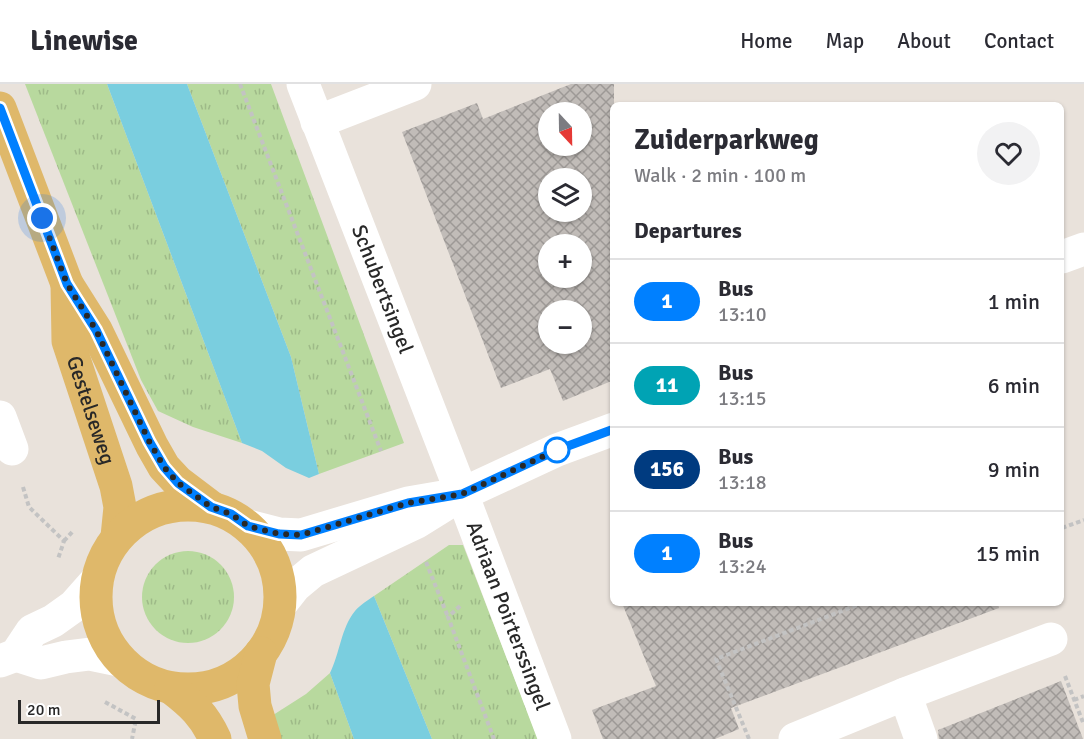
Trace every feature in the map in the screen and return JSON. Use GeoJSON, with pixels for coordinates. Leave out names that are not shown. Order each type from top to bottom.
{"type":"FeatureCollection","features":[{"type":"Feature","properties":{"kind":"main road","name":"Gestelseweg"},"geometry":{"type":"LineString","coordinates":[[0,108],[67,284],[96,330],[149,441],[164,467],[178,483],[211,507]]}},
{"type":"Feature","properties":{"kind":"main road","name":"Gestelseweg"},"geometry":{"type":"LineString","coordinates":[[67,284],[68,341],[116,486],[120,507],[117,537]]}},
{"type":"Feature","properties":{"kind":"main road"},"geometry":{"type":"LineString","coordinates":[[191,504],[211,507],[231,514],[248,526],[263,542],[274,562],[280,583],[280,605],[271,639],[247,668],[230,679],[201,688],[171,688],[152,683],[119,660],[107,642],[99,623],[95,602],[101,564],[117,537],[132,522],[151,512],[171,506],[191,504]]}},
{"type":"Feature","properties":{"kind":"main road"},"geometry":{"type":"LineString","coordinates":[[261,653],[253,684],[255,706],[265,739]]}},
{"type":"Feature","properties":{"kind":"main road"},"geometry":{"type":"LineString","coordinates":[[171,688],[195,706],[209,725],[215,739]]}},
{"type":"Feature","properties":{"kind":"street","name":"Schubertsingel"},"geometry":{"type":"LineString","coordinates":[[303,84],[462,494]]}},
{"type":"Feature","properties":{"kind":"street"},"geometry":{"type":"LineString","coordinates":[[317,122],[415,84]]}},
{"type":"Feature","properties":{"kind":"street"},"geometry":{"type":"LineString","coordinates":[[1064,256],[1084,249]]}},
{"type":"Feature","properties":{"kind":"street"},"geometry":{"type":"LineString","coordinates":[[0,417],[12,449]]}},
{"type":"Feature","properties":{"kind":"street"},"geometry":{"type":"LineString","coordinates":[[280,605],[295,586],[313,571],[417,522],[462,494],[557,450],[610,430]]}},
{"type":"Feature","properties":{"kind":"street"},"geometry":{"type":"LineString","coordinates":[[248,526],[279,534],[301,535],[408,503],[462,494]]}},
{"type":"Feature","properties":{"kind":"street","name":"Adriaan Poirterssingel"},"geometry":{"type":"LineString","coordinates":[[462,494],[555,739]]}},
{"type":"Feature","properties":{"kind":"street"},"geometry":{"type":"LineString","coordinates":[[8,658],[32,631],[53,621],[74,606],[97,580]]}},
{"type":"Feature","properties":{"kind":"street"},"geometry":{"type":"LineString","coordinates":[[795,739],[905,694],[1051,639]]}},
{"type":"Feature","properties":{"kind":"street"},"geometry":{"type":"LineString","coordinates":[[8,658],[41,663],[90,654],[119,660]]}},
{"type":"Feature","properties":{"kind":"street"},"geometry":{"type":"LineString","coordinates":[[905,694],[921,739]]}},
{"type":"Feature","properties":{"kind":"path"},"geometry":{"type":"LineString","coordinates":[[240,84],[381,451]]}},
{"type":"Feature","properties":{"kind":"path"},"geometry":{"type":"LineString","coordinates":[[64,540],[96,502],[116,486]]}},
{"type":"Feature","properties":{"kind":"path"},"geometry":{"type":"LineString","coordinates":[[1064,527],[1084,520]]}},
{"type":"Feature","properties":{"kind":"path"},"geometry":{"type":"LineString","coordinates":[[425,560],[494,739]]}},
{"type":"Feature","properties":{"kind":"path"},"geometry":{"type":"LineString","coordinates":[[448,617],[493,576]]}},
{"type":"Feature","properties":{"kind":"path"},"geometry":{"type":"LineString","coordinates":[[749,739],[716,659],[855,606]]}},
{"type":"Feature","properties":{"kind":"path"},"geometry":{"type":"LineString","coordinates":[[1074,699],[1084,696]]}},
{"type":"Feature","properties":{"kind":"path"},"geometry":{"type":"LineString","coordinates":[[136,719],[144,722]]}},
{"type":"Feature","properties":{"kind":"green space"},"geometry":{"type":"Polygon","coordinates":[[[25,84],[107,84],[242,443],[193,427],[158,411],[141,380],[25,84]]]}},
{"type":"Feature","properties":{"kind":"green space"},"geometry":{"type":"Polygon","coordinates":[[[187,84],[271,84],[404,443],[319,474],[291,357],[187,84]]]}},
{"type":"Feature","properties":{"kind":"green space"},"geometry":{"type":"Polygon","coordinates":[[[449,545],[463,545],[538,739],[432,739],[374,596],[449,545]]]}},
{"type":"Feature","properties":{"kind":"green space"},"geometry":{"type":"Polygon","coordinates":[[[188,551],[206,555],[220,565],[230,579],[234,597],[230,615],[220,629],[206,639],[188,643],[170,639],[156,629],[146,615],[142,597],[146,579],[156,565],[170,555],[188,551]]]}},
{"type":"Feature","properties":{"kind":"green space"},"geometry":{"type":"Polygon","coordinates":[[[330,673],[354,739],[279,739],[270,717],[306,694],[330,673]]]}},
{"type":"Feature","properties":{"kind":"water"},"geometry":{"type":"Polygon","coordinates":[[[107,84],[187,84],[291,357],[319,474],[309,478],[286,468],[262,451],[242,443],[107,84]]]}},
{"type":"Feature","properties":{"kind":"water"},"geometry":{"type":"Polygon","coordinates":[[[374,596],[432,739],[354,739],[330,673],[350,618],[359,607],[374,596]]]}},
{"type":"Feature","properties":{"kind":"building"},"geometry":{"type":"Polygon","coordinates":[[[571,84],[614,84],[614,102],[610,102],[610,382],[563,401],[550,369],[501,388],[402,132],[477,103],[483,119],[571,84]]]}},
{"type":"Feature","properties":{"kind":"building"},"geometry":{"type":"Polygon","coordinates":[[[623,606],[999,606],[999,608],[731,708],[739,729],[715,739],[603,739],[592,710],[656,686],[623,606]]]}},
{"type":"Feature","properties":{"kind":"building"},"geometry":{"type":"Polygon","coordinates":[[[1061,681],[1083,739],[939,739],[938,730],[1061,681]]]}},
{"type":"Feature","properties":{"kind":"bus line","name":"1"},"geometry":{"type":"LineString","coordinates":[[0,108],[67,284],[96,330],[149,441],[164,467],[178,483],[211,507],[231,514],[248,526],[279,534],[301,535],[408,503],[462,494],[557,450],[610,430]]}},
{"type":"Feature","properties":{"kind":"route"},"geometry":{"type":"LineString","coordinates":[[42,218],[67,284],[96,330],[149,441],[164,467],[178,483],[211,507],[231,514],[248,526],[279,534],[301,535],[408,503],[462,494],[557,450]]}}]}
